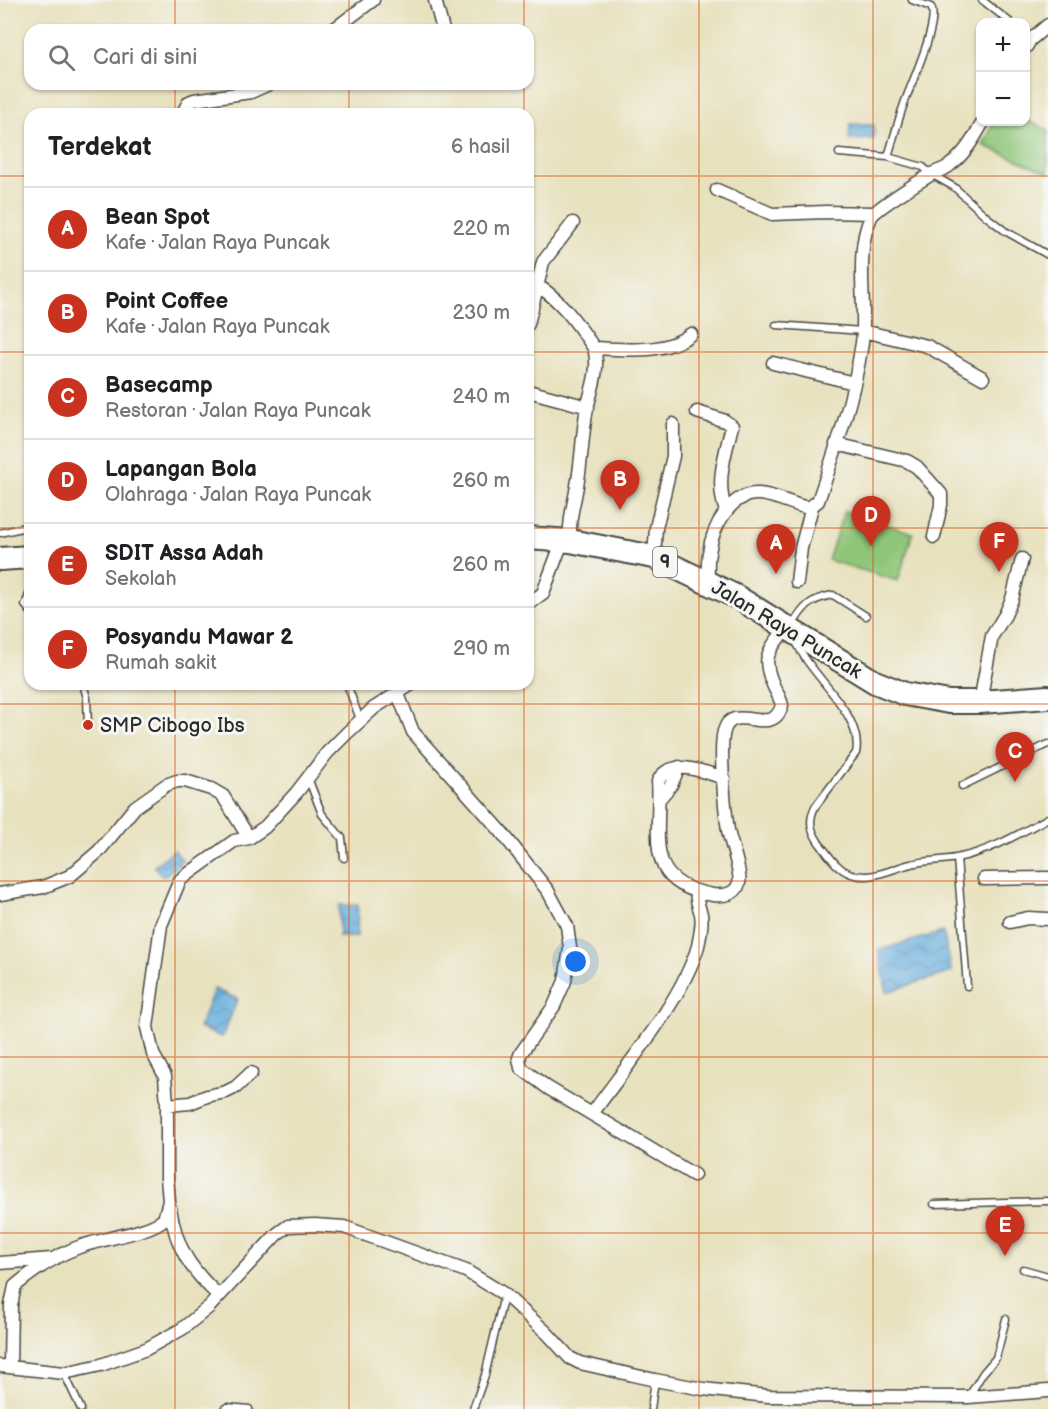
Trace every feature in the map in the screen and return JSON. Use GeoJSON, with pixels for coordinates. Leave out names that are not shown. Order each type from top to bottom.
{"type":"FeatureCollection","features":[{"type":"Feature","properties":{"kind":"highway","name":"Jalan Raya Puncak"},"geometry":{"type":"LineString","coordinates":[[534,539],[570,542],[654,557],[708,582],[789,628],[875,682],[895,690],[926,699],[980,702],[1048,697]]}},
{"type":"Feature","properties":{"kind":"highway"},"geometry":{"type":"LineString","coordinates":[[0,559],[24,557]]}},
{"type":"Feature","properties":{"kind":"street"},"geometry":{"type":"LineString","coordinates":[[341,24],[373,0]]}},
{"type":"Feature","properties":{"kind":"street"},"geometry":{"type":"LineString","coordinates":[[435,0],[441,24]]}},
{"type":"Feature","properties":{"kind":"street"},"geometry":{"type":"LineString","coordinates":[[1030,39],[1048,25]]}},
{"type":"Feature","properties":{"kind":"street"},"geometry":{"type":"LineString","coordinates":[[186,108],[194,100],[252,90]]}},
{"type":"Feature","properties":{"kind":"street"},"geometry":{"type":"LineString","coordinates":[[797,582],[801,548],[812,507],[818,501],[848,410],[858,367],[863,331],[861,267],[866,230],[873,213],[931,174],[949,166],[964,152],[980,126]]}},
{"type":"Feature","properties":{"kind":"street"},"geometry":{"type":"LineString","coordinates":[[717,190],[772,214],[873,213]]}},
{"type":"Feature","properties":{"kind":"street"},"geometry":{"type":"LineString","coordinates":[[534,279],[543,262],[573,223]]}},
{"type":"Feature","properties":{"kind":"street"},"geometry":{"type":"LineString","coordinates":[[534,285],[564,308],[594,348],[597,356],[577,487],[569,520],[570,542],[561,545],[543,593],[534,600]]}},
{"type":"Feature","properties":{"kind":"street"},"geometry":{"type":"LineString","coordinates":[[863,331],[927,346],[984,378]]}},
{"type":"Feature","properties":{"kind":"street"},"geometry":{"type":"LineString","coordinates":[[594,348],[667,347],[681,342],[691,334]]}},
{"type":"Feature","properties":{"kind":"street"},"geometry":{"type":"LineString","coordinates":[[773,363],[854,383]]}},
{"type":"Feature","properties":{"kind":"street"},"geometry":{"type":"LineString","coordinates":[[534,393],[588,407]]}},
{"type":"Feature","properties":{"kind":"street"},"geometry":{"type":"LineString","coordinates":[[697,412],[725,421],[732,426],[720,480],[722,500],[726,511]]}},
{"type":"Feature","properties":{"kind":"street"},"geometry":{"type":"LineString","coordinates":[[654,557],[656,528],[673,456],[673,424]]}},
{"type":"Feature","properties":{"kind":"street"},"geometry":{"type":"LineString","coordinates":[[836,444],[907,461],[917,467],[941,494],[934,537]]}},
{"type":"Feature","properties":{"kind":"street"},"geometry":{"type":"LineString","coordinates":[[708,582],[709,552],[720,521],[726,511],[744,496],[762,494],[798,506],[812,507]]}},
{"type":"Feature","properties":{"kind":"street"},"geometry":{"type":"LineString","coordinates":[[980,702],[993,636],[1012,600],[1022,559]]}},
{"type":"Feature","properties":{"kind":"street"},"geometry":{"type":"LineString","coordinates":[[724,778],[679,767],[659,778],[659,855],[676,882],[697,892],[728,895],[736,889],[739,883],[728,829],[722,745],[726,726],[735,719],[743,717],[771,720],[780,710],[782,705],[768,671],[766,659],[772,646],[789,628]]}},
{"type":"Feature","properties":{"kind":"street"},"geometry":{"type":"LineString","coordinates":[[219,1296],[197,1276],[184,1253],[174,1231],[169,1201],[165,1076],[153,1054],[147,1027],[160,926],[180,880],[234,841],[249,838],[265,827],[327,753],[374,708],[404,690]]}},
{"type":"Feature","properties":{"kind":"street"},"geometry":{"type":"LineString","coordinates":[[398,694],[413,732],[500,830],[548,891],[567,926],[570,948],[565,981],[554,1006],[521,1053],[519,1063],[521,1068],[694,1175]]}},
{"type":"Feature","properties":{"kind":"street"},"geometry":{"type":"LineString","coordinates":[[0,894],[43,886],[70,876],[99,851],[135,807],[158,789],[177,781],[196,784],[218,792],[223,796],[249,838]]}},
{"type":"Feature","properties":{"kind":"street"},"geometry":{"type":"LineString","coordinates":[[984,879],[1048,878]]}},
{"type":"Feature","properties":{"kind":"street"},"geometry":{"type":"LineString","coordinates":[[592,1114],[651,1032],[688,971],[702,927],[697,892]]}},
{"type":"Feature","properties":{"kind":"street"},"geometry":{"type":"LineString","coordinates":[[1010,922],[1028,918],[1048,919]]}},
{"type":"Feature","properties":{"kind":"street"},"geometry":{"type":"LineString","coordinates":[[167,1105],[190,1103],[226,1092],[236,1087],[251,1073]]}},
{"type":"Feature","properties":{"kind":"street"},"geometry":{"type":"LineString","coordinates":[[169,1201],[161,1222],[151,1227],[82,1246],[24,1279],[13,1290],[5,1366],[64,1374],[101,1365],[146,1349],[182,1329],[219,1296],[277,1234],[288,1226],[315,1225],[344,1227],[466,1271],[504,1294],[547,1333],[570,1359],[655,1380],[703,1389],[768,1396],[968,1397],[1048,1391]]}},
{"type":"Feature","properties":{"kind":"street"},"geometry":{"type":"LineString","coordinates":[[0,1263],[56,1259]]}},
{"type":"Feature","properties":{"kind":"lane"},"geometry":{"type":"LineString","coordinates":[[888,157],[934,14],[931,7],[912,0]]}},
{"type":"Feature","properties":{"kind":"lane"},"geometry":{"type":"LineString","coordinates":[[982,0],[1005,18]]}},
{"type":"Feature","properties":{"kind":"lane"},"geometry":{"type":"LineString","coordinates":[[839,153],[888,157],[923,167],[960,192],[987,218],[1005,231],[1048,255]]}},
{"type":"Feature","properties":{"kind":"lane"},"geometry":{"type":"LineString","coordinates":[[776,325],[863,331]]}},
{"type":"Feature","properties":{"kind":"lane"},"geometry":{"type":"LineString","coordinates":[[0,532],[24,527]]}},
{"type":"Feature","properties":{"kind":"lane"},"geometry":{"type":"LineString","coordinates":[[867,616],[833,595],[814,600],[802,609],[789,628],[801,654],[836,696],[856,735],[858,744],[856,753],[812,814],[812,835],[837,865],[850,873],[881,874],[912,864],[957,858],[992,847],[1048,818]]}},
{"type":"Feature","properties":{"kind":"lane"},"geometry":{"type":"LineString","coordinates":[[85,690],[88,727]]}},
{"type":"Feature","properties":{"kind":"lane"},"geometry":{"type":"LineString","coordinates":[[349,690],[358,714],[365,717]]}},
{"type":"Feature","properties":{"kind":"lane"},"geometry":{"type":"LineString","coordinates":[[962,786],[1048,744]]}},
{"type":"Feature","properties":{"kind":"lane"},"geometry":{"type":"LineString","coordinates":[[308,777],[322,814],[342,838],[344,858]]}},
{"type":"Feature","properties":{"kind":"lane"},"geometry":{"type":"LineString","coordinates":[[957,858],[967,986]]}},
{"type":"Feature","properties":{"kind":"lane"},"geometry":{"type":"LineString","coordinates":[[934,1204],[1048,1201]]}},
{"type":"Feature","properties":{"kind":"lane"},"geometry":{"type":"LineString","coordinates":[[1023,1269],[1048,1276]]}},
{"type":"Feature","properties":{"kind":"lane"},"geometry":{"type":"LineString","coordinates":[[473,1409],[485,1375],[504,1294]]}},
{"type":"Feature","properties":{"kind":"lane"},"geometry":{"type":"LineString","coordinates":[[968,1397],[983,1373],[996,1358],[1006,1319]]}},
{"type":"Feature","properties":{"kind":"lane"},"geometry":{"type":"LineString","coordinates":[[64,1374],[81,1409]]}},
{"type":"Feature","properties":{"kind":"lane"},"geometry":{"type":"LineString","coordinates":[[651,1409],[655,1380]]}},
{"type":"Feature","properties":{"kind":"lane"},"geometry":{"type":"LineString","coordinates":[[224,1409],[228,1407],[249,1409]]}},
{"type":"Feature","properties":{"kind":"green space"},"geometry":{"type":"Polygon","coordinates":[[[1030,122],[1048,130],[1048,173],[983,145],[992,126],[1030,126],[1030,122]]]}},
{"type":"Feature","properties":{"kind":"green space"},"geometry":{"type":"Polygon","coordinates":[[[844,511],[913,533],[898,581],[828,560],[844,511]]]}},
{"type":"Feature","properties":{"kind":"water"},"geometry":{"type":"Polygon","coordinates":[[[850,124],[874,125],[874,139],[849,140],[850,124]]]}},
{"type":"Feature","properties":{"kind":"water"},"geometry":{"type":"Polygon","coordinates":[[[174,850],[183,861],[163,877],[154,866],[174,850]]]}},
{"type":"Feature","properties":{"kind":"water"},"geometry":{"type":"Polygon","coordinates":[[[339,905],[358,905],[357,937],[339,937],[339,905]]]}},
{"type":"Feature","properties":{"kind":"water"},"geometry":{"type":"Polygon","coordinates":[[[943,932],[952,972],[887,992],[878,950],[943,932]]]}},
{"type":"Feature","properties":{"kind":"water"},"geometry":{"type":"Polygon","coordinates":[[[214,989],[238,999],[222,1037],[199,1028],[214,989]]]}},
{"type":"Feature","properties":{"kind":"place","name":"Point Coffee"},"geometry":{"type":"Point","coordinates":[620,510]}},
{"type":"Feature","properties":{"kind":"place","name":"Lapangan Bola"},"geometry":{"type":"Point","coordinates":[871,546]}},
{"type":"Feature","properties":{"kind":"place","name":"Posyandu Mawar 2"},"geometry":{"type":"Point","coordinates":[999,572]}},
{"type":"Feature","properties":{"kind":"place","name":"Bean Spot"},"geometry":{"type":"Point","coordinates":[776,574]}},
{"type":"Feature","properties":{"kind":"place","name":"SMP Cibogo Ibs"},"geometry":{"type":"Point","coordinates":[88,725]}},
{"type":"Feature","properties":{"kind":"place","name":"Basecamp"},"geometry":{"type":"Point","coordinates":[1015,782]}},
{"type":"Feature","properties":{"kind":"place","name":"SDIT Assa Adah"},"geometry":{"type":"Point","coordinates":[1005,1256]}}]}
